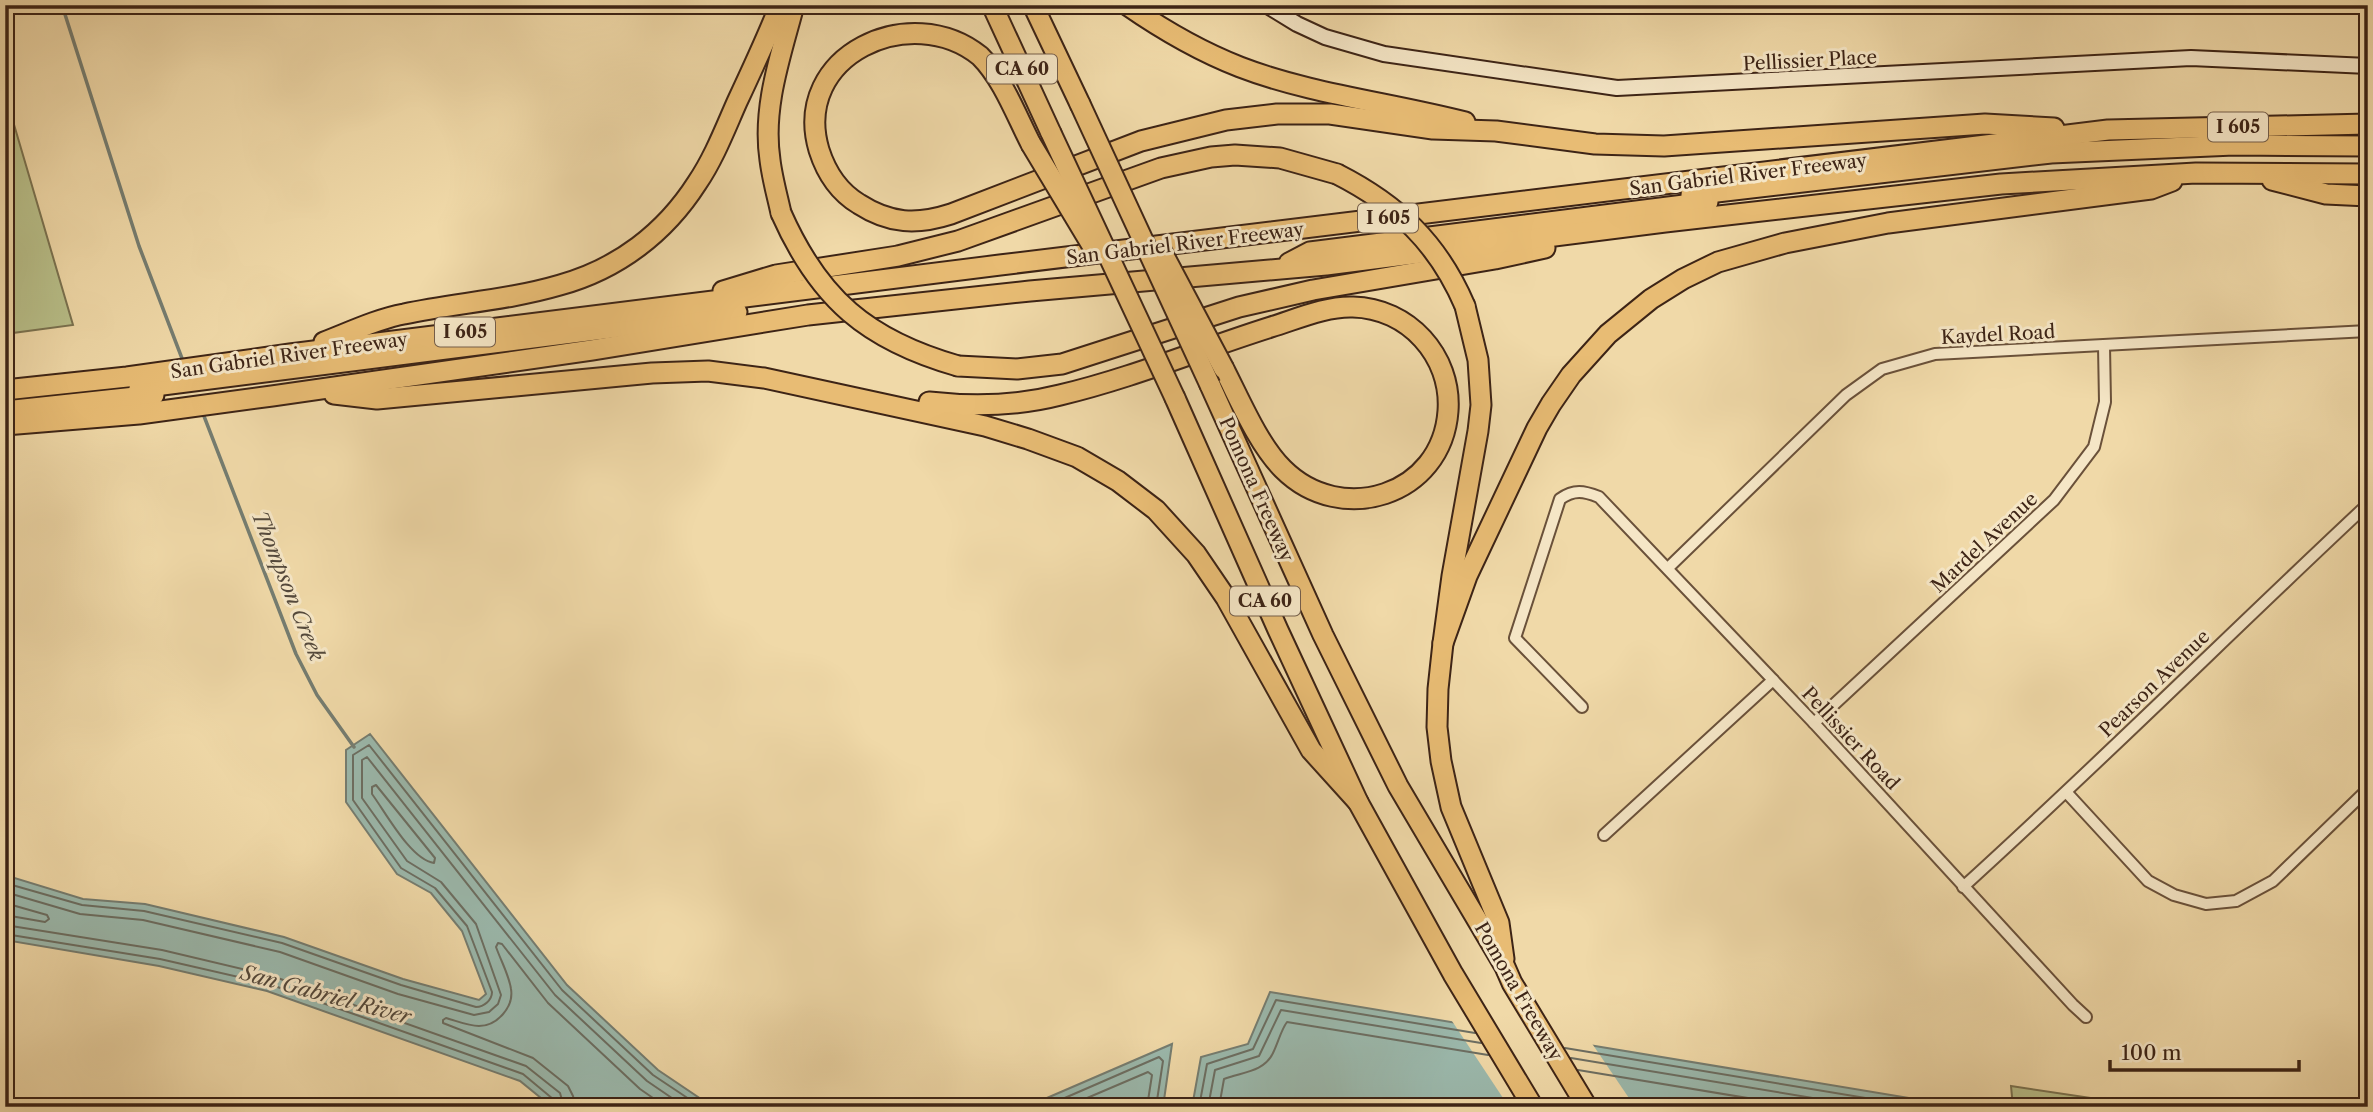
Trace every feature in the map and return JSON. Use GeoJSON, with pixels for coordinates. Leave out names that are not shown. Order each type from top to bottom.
{"type":"FeatureCollection","features":[{"type":"Feature","properties":{"kind":"highway"},"geometry":{"type":"LineString","coordinates":[[290,354],[401,314],[524,294],[561,285],[589,276],[621,260],[650,239],[698,183],[715,152],[779,5]]}},
{"type":"Feature","properties":{"kind":"highway"},"geometry":{"type":"LineString","coordinates":[[794,5],[772,90],[768,122],[769,158],[781,213],[816,277],[851,314],[898,345],[925,357],[958,366],[1017,369],[1062,364],[1240,307],[1313,290],[1495,259],[1665,222]]}},
{"type":"Feature","properties":{"kind":"highway","name":"Pomona Freeway"},"geometry":{"type":"LineString","coordinates":[[992,5],[1175,398],[1361,809],[1453,974],[1533,1107]]}},
{"type":"Feature","properties":{"kind":"highway","name":"Pomona Freeway"},"geometry":{"type":"LineString","coordinates":[[1033,5],[1324,635],[1401,790],[1587,1107]]}},
{"type":"Feature","properties":{"kind":"highway"},"geometry":{"type":"LineString","coordinates":[[1127,5],[1163,30],[1242,68],[1496,131]]}},
{"type":"Feature","properties":{"kind":"highway"},"geometry":{"type":"LineString","coordinates":[[1145,335],[1031,144],[1000,84],[982,57],[963,41],[939,30],[916,27],[889,29],[870,36],[849,49],[832,69],[821,88],[816,108],[815,135],[822,160],[833,180],[849,198],[870,211],[911,222],[929,221],[951,214],[1141,141],[1226,120],[1277,114],[1330,114],[1433,129],[1496,131],[1595,144],[1664,146],[1985,124],[2108,130]]}},
{"type":"Feature","properties":{"kind":"highway"},"geometry":{"type":"LineString","coordinates":[[838,393],[955,405],[1018,403],[1118,379],[1223,342],[1320,312],[1351,307],[1370,309],[1392,316],[1413,328],[1429,344],[1442,366],[1448,390],[1448,413],[1442,439],[1429,462],[1414,478],[1393,491],[1371,498],[1345,500],[1323,495],[1302,485],[1282,468],[1263,443],[1224,369],[1208,337],[1080,104]]}},
{"type":"Feature","properties":{"kind":"highway","name":"San Gabriel River Freeway"},"geometry":{"type":"LineString","coordinates":[[5,425],[132,394],[267,377],[290,354],[2108,130],[2368,124]]}},
{"type":"Feature","properties":{"kind":"highway"},"geometry":{"type":"LineString","coordinates":[[267,377],[850,296],[1371,231],[1983,160],[2161,147],[2295,144],[2368,146]]}},
{"type":"Feature","properties":{"kind":"highway"},"geometry":{"type":"LineString","coordinates":[[1279,268],[1310,253],[1973,168],[2211,154],[2368,156]]}},
{"type":"Feature","properties":{"kind":"highway"},"geometry":{"type":"LineString","coordinates":[[668,307],[776,275],[898,256],[958,241],[1161,168],[1211,157],[1235,155],[1280,158],[1337,174],[1382,200],[1422,235],[1456,285],[1465,306],[1478,360],[1478,430],[1452,576],[1438,689],[1437,727],[1449,801],[1499,923],[1508,975]]}},
{"type":"Feature","properties":{"kind":"highway"},"geometry":{"type":"LineString","coordinates":[[2240,172],[2326,194],[2368,196]]}},
{"type":"Feature","properties":{"kind":"highway"},"geometry":{"type":"LineString","coordinates":[[1443,643],[1467,576],[1537,428],[1558,394],[1571,375],[1608,334],[1651,299],[1682,279],[1718,262],[1785,243],[1888,223],[2151,189],[2196,173]]}},
{"type":"Feature","properties":{"kind":"highway","name":"San Gabriel River Freeway"},"geometry":{"type":"LineString","coordinates":[[5,390],[132,394],[267,377],[303,391],[592,350],[808,315],[1030,291],[1326,265],[1665,222],[2001,184],[2196,173],[2368,174]]}},
{"type":"Feature","properties":{"kind":"highway"},"geometry":{"type":"LineString","coordinates":[[267,377],[551,345],[592,350]]}},
{"type":"Feature","properties":{"kind":"highway"},"geometry":{"type":"LineString","coordinates":[[303,391],[377,398],[652,373],[708,371],[764,378],[985,426],[1077,457],[1118,481],[1156,510],[1196,554],[1226,598],[1311,750],[1361,809]]}},
{"type":"Feature","properties":{"kind":"highway"},"geometry":{"type":"LineString","coordinates":[[5,402],[132,394]]}},
{"type":"Feature","properties":{"kind":"highway"},"geometry":{"type":"LineString","coordinates":[[5,411],[132,394]]}},
{"type":"Feature","properties":{"kind":"main road","name":"Pellissier Place"},"geometry":{"type":"LineString","coordinates":[[1266,5],[1325,37],[1384,54],[1617,88],[2191,58],[2368,66]]}},
{"type":"Feature","properties":{"kind":"street","name":"Kaydel Road"},"geometry":{"type":"LineString","coordinates":[[1668,568],[1846,395],[1882,369],[1935,354],[2368,331]]}},
{"type":"Feature","properties":{"kind":"street","name":"Mardel Avenue"},"geometry":{"type":"LineString","coordinates":[[1814,723],[2054,500],[2094,447],[2105,402],[2104,346]]}},
{"type":"Feature","properties":{"kind":"street","name":"Pellissier Road"},"geometry":{"type":"LineString","coordinates":[[1582,707],[1515,638],[1560,499],[1568,493],[1585,491],[1599,497],[1668,568],[2086,1017]]}},
{"type":"Feature","properties":{"kind":"street","name":"Pearson Avenue"},"geometry":{"type":"LineString","coordinates":[[1963,887],[2067,793],[2368,504]]}},
{"type":"Feature","properties":{"kind":"street"},"geometry":{"type":"LineString","coordinates":[[1604,835],[1773,680]]}},
{"type":"Feature","properties":{"kind":"street"},"geometry":{"type":"LineString","coordinates":[[2067,793],[2148,881],[2174,894],[2206,904],[2236,901],[2273,881],[2368,789]]}},
{"type":"Feature","properties":{"kind":"green space"},"geometry":{"type":"Polygon","coordinates":[[[5,94],[73,325],[5,334],[5,94]]]}},
{"type":"Feature","properties":{"kind":"green space"},"geometry":{"type":"Polygon","coordinates":[[[2011,1086],[2151,1107],[2013,1107],[2011,1086]]]}},
{"type":"Feature","properties":{"kind":"water","name":"San Gabriel River"},"geometry":{"type":"Polygon","coordinates":[[[370,734],[567,985],[658,1070],[710,1105],[721,1107],[552,1107],[520,1081],[267,991],[159,966],[5,940],[5,875],[83,899],[145,904],[284,937],[403,979],[479,1000],[486,994],[462,931],[431,893],[397,874],[346,802],[346,750],[370,734]]]}},
{"type":"Feature","properties":{"kind":"water"},"geometry":{"type":"Polygon","coordinates":[[[1270,992],[1963,1107],[1192,1107],[1201,1057],[1248,1044],[1270,992]]]}},
{"type":"Feature","properties":{"kind":"water"},"geometry":{"type":"Polygon","coordinates":[[[1172,1044],[1163,1107],[1026,1107],[1172,1044]]]}},
{"type":"Feature","properties":{"kind":"pier"},"geometry":{"type":"Polygon","coordinates":[[[1450,1018],[1591,1042],[1635,1107],[1509,1107],[1450,1018]]]}},
{"type":"Feature","properties":{"kind":"waterway","name":"Thompson Creek"},"geometry":{"type":"LineString","coordinates":[[62,5],[139,246],[183,361]]}},
{"type":"Feature","properties":{"kind":"waterway","name":"Thompson Creek"},"geometry":{"type":"LineString","coordinates":[[202,411],[296,654],[317,695],[354,747]]}}]}
